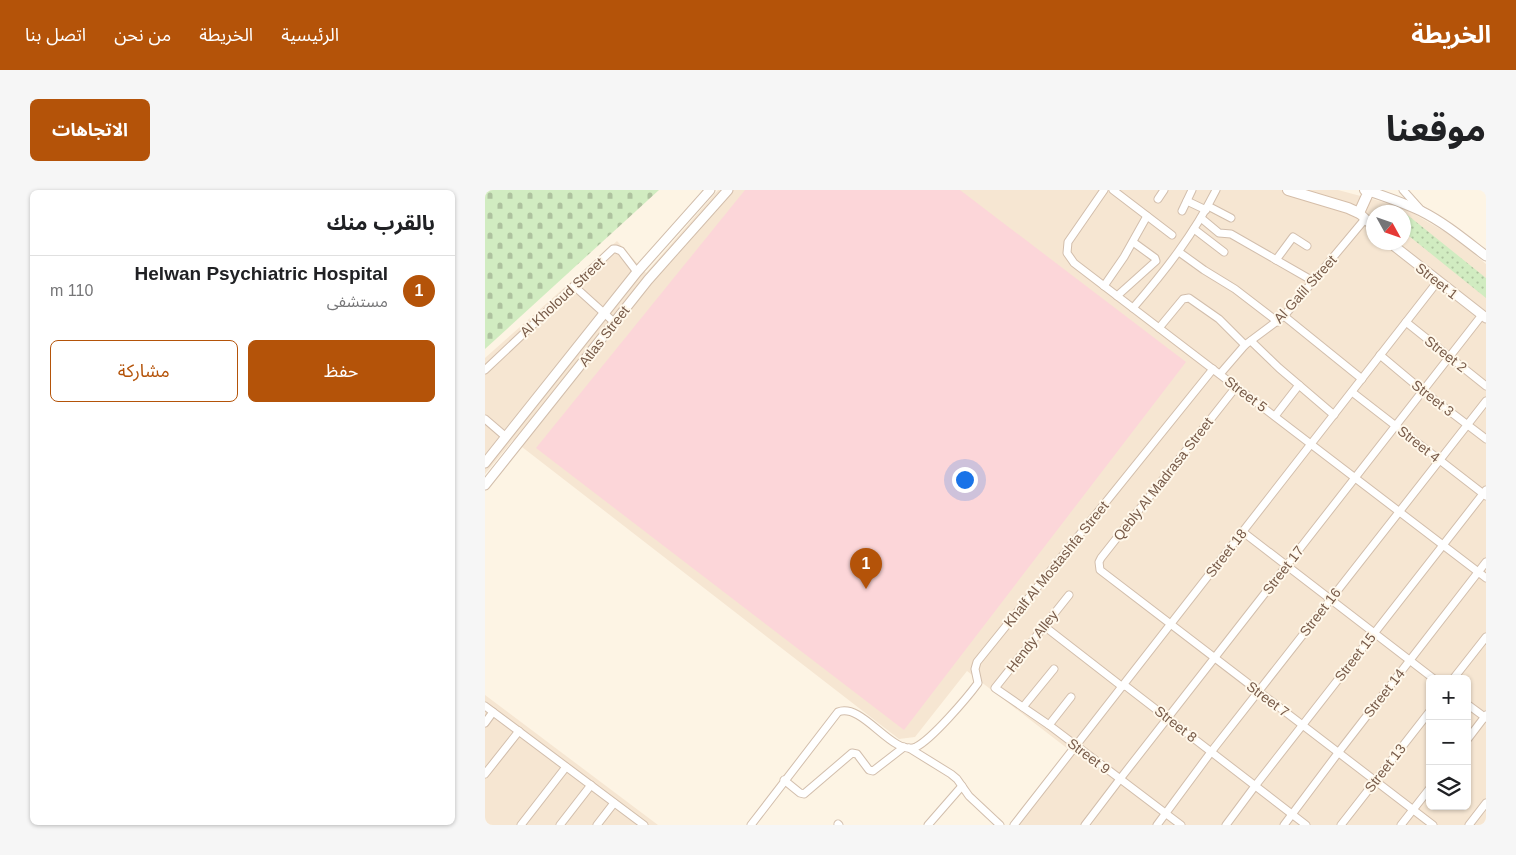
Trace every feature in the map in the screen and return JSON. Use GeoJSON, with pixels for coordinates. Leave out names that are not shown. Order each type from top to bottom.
{"type":"FeatureCollection","features":[{"type":"Feature","properties":{"kind":"main road"},"geometry":{"type":"LineString","coordinates":[[1288,190],[1349,208],[1362,216],[1368,190]]}},
{"type":"Feature","properties":{"kind":"street","name":"Atlas Street"},"geometry":{"type":"LineString","coordinates":[[485,463],[637,272],[710,190]]}},
{"type":"Feature","properties":{"kind":"street","name":"Atlas Street"},"geometry":{"type":"LineString","coordinates":[[485,485],[648,280],[728,190]]}},
{"type":"Feature","properties":{"kind":"street","name":"Street 5"},"geometry":{"type":"LineString","coordinates":[[1104,190],[1071,236],[1067,247],[1070,258],[1074,263],[1486,578]]}},
{"type":"Feature","properties":{"kind":"street"},"geometry":{"type":"LineString","coordinates":[[1113,190],[1172,235]]}},
{"type":"Feature","properties":{"kind":"street"},"geometry":{"type":"LineString","coordinates":[[1159,199],[1164,190]]}},
{"type":"Feature","properties":{"kind":"street"},"geometry":{"type":"LineString","coordinates":[[1182,211],[1192,190]]}},
{"type":"Feature","properties":{"kind":"street"},"geometry":{"type":"LineString","coordinates":[[1133,308],[1179,252],[1216,190]]}},
{"type":"Feature","properties":{"kind":"street"},"geometry":{"type":"LineString","coordinates":[[1368,190],[1422,212],[1443,224],[1486,256]]}},
{"type":"Feature","properties":{"kind":"street"},"geometry":{"type":"LineString","coordinates":[[1403,190],[1422,212]]}},
{"type":"Feature","properties":{"kind":"street"},"geometry":{"type":"LineString","coordinates":[[1187,201],[1231,218]]}},
{"type":"Feature","properties":{"kind":"street"},"geometry":{"type":"LineString","coordinates":[[1104,286],[1133,242],[1147,216]]}},
{"type":"Feature","properties":{"kind":"street"},"geometry":{"type":"LineString","coordinates":[[1362,216],[1366,220]]}},
{"type":"Feature","properties":{"kind":"street","name":"Al Galil Street"},"geometry":{"type":"LineString","coordinates":[[1220,374],[1248,343],[1284,316],[1362,216]]}},
{"type":"Feature","properties":{"kind":"street"},"geometry":{"type":"LineString","coordinates":[[1201,218],[1219,233],[1231,234],[1313,281]]}},
{"type":"Feature","properties":{"kind":"street"},"geometry":{"type":"LineString","coordinates":[[1194,229],[1224,252]]}},
{"type":"Feature","properties":{"kind":"street"},"geometry":{"type":"LineString","coordinates":[[1276,260],[1293,237],[1307,246]]}},
{"type":"Feature","properties":{"kind":"street"},"geometry":{"type":"LineString","coordinates":[[1117,296],[1156,261],[1155,258],[1133,242]]}},
{"type":"Feature","properties":{"kind":"street","name":"Al Kholoud Street"},"geometry":{"type":"LineString","coordinates":[[485,370],[611,251],[616,249],[621,251],[637,272]]}},
{"type":"Feature","properties":{"kind":"street","name":"Street 1"},"geometry":{"type":"LineString","coordinates":[[1399,250],[1484,317]]}},
{"type":"Feature","properties":{"kind":"street"},"geometry":{"type":"LineString","coordinates":[[1179,252],[1235,289],[1278,322]]}},
{"type":"Feature","properties":{"kind":"street","name":"Street 18"},"geometry":{"type":"LineString","coordinates":[[1015,825],[1438,281]]}},
{"type":"Feature","properties":{"kind":"street"},"geometry":{"type":"LineString","coordinates":[[574,286],[615,323]]}},
{"type":"Feature","properties":{"kind":"street"},"geometry":{"type":"LineString","coordinates":[[1159,328],[1183,299],[1189,298],[1219,319],[1334,415]]}},
{"type":"Feature","properties":{"kind":"street"},"geometry":{"type":"LineString","coordinates":[[1284,316],[1362,379]]}},
{"type":"Feature","properties":{"kind":"street","name":"Street 17"},"geometry":{"type":"LineString","coordinates":[[1085,825],[1423,391],[1484,317]]}},
{"type":"Feature","properties":{"kind":"street","name":"Street 2"},"geometry":{"type":"LineString","coordinates":[[1406,322],[1486,386]]}},
{"type":"Feature","properties":{"kind":"street","name":"Street 3"},"geometry":{"type":"LineString","coordinates":[[1381,355],[1423,391],[1486,439]]}},
{"type":"Feature","properties":{"kind":"street","name":"Khalf Al Mostashfa Street"},"geometry":{"type":"LineString","coordinates":[[784,780],[804,794],[852,753],[857,754],[868,768],[873,770],[907,748],[919,744],[942,724],[977,685],[979,680],[975,669],[977,662],[1213,369]]}},
{"type":"Feature","properties":{"kind":"street"},"geometry":{"type":"LineString","coordinates":[[1275,416],[1299,385]]}},
{"type":"Feature","properties":{"kind":"street","name":"Qebly Al Madrasa Street"},"geometry":{"type":"LineString","coordinates":[[1103,573],[1098,566],[1101,558],[1237,387]]}},
{"type":"Feature","properties":{"kind":"street","name":"Street 4"},"geometry":{"type":"LineString","coordinates":[[1352,392],[1439,460],[1485,493]]}},
{"type":"Feature","properties":{"kind":"street","name":"Street 16"},"geometry":{"type":"LineString","coordinates":[[1157,825],[1211,752],[1486,401]]}},
{"type":"Feature","properties":{"kind":"street"},"geometry":{"type":"LineString","coordinates":[[485,418],[505,437]]}},
{"type":"Feature","properties":{"kind":"street","name":"Street 15"},"geometry":{"type":"LineString","coordinates":[[1226,825],[1485,493]]}},
{"type":"Feature","properties":{"kind":"street"},"geometry":{"type":"LineString","coordinates":[[1243,532],[1429,675]]}},
{"type":"Feature","properties":{"kind":"street","name":"Street 14"},"geometry":{"type":"LineString","coordinates":[[1284,825],[1486,562]]}},
{"type":"Feature","properties":{"kind":"street","name":"Street 7"},"geometry":{"type":"LineString","coordinates":[[1103,573],[1433,825]]}},
{"type":"Feature","properties":{"kind":"street","name":"Hendy Alley"},"geometry":{"type":"LineString","coordinates":[[995,688],[1069,595]]}},
{"type":"Feature","properties":{"kind":"street","name":"Street 8"},"geometry":{"type":"LineString","coordinates":[[1045,626],[1306,825]]}},
{"type":"Feature","properties":{"kind":"street"},"geometry":{"type":"LineString","coordinates":[[1456,675],[1486,637]]}},
{"type":"Feature","properties":{"kind":"street"},"geometry":{"type":"LineString","coordinates":[[1023,707],[1054,669]]}},
{"type":"Feature","properties":{"kind":"street","name":"Street 9"},"geometry":{"type":"LineString","coordinates":[[995,688],[1049,725],[1181,825]]}},
{"type":"Feature","properties":{"kind":"street"},"geometry":{"type":"LineString","coordinates":[[1049,725],[1071,697]]}},
{"type":"Feature","properties":{"kind":"street"},"geometry":{"type":"LineString","coordinates":[[485,706],[591,785],[635,822],[644,825]]}},
{"type":"Feature","properties":{"kind":"street"},"geometry":{"type":"LineString","coordinates":[[1471,707],[1486,717],[1471,735]]}},
{"type":"Feature","properties":{"kind":"street"},"geometry":{"type":"LineString","coordinates":[[751,825],[834,716],[838,712],[849,710],[945,770],[957,780],[969,796],[999,825]]}},
{"type":"Feature","properties":{"kind":"street"},"geometry":{"type":"LineString","coordinates":[[485,723],[493,712]]}},
{"type":"Feature","properties":{"kind":"street","name":"Street 13"},"geometry":{"type":"LineString","coordinates":[[1341,825],[1426,716]]}},
{"type":"Feature","properties":{"kind":"street"},"geometry":{"type":"LineString","coordinates":[[485,774],[519,731]]}},
{"type":"Feature","properties":{"kind":"street"},"geometry":{"type":"LineString","coordinates":[[521,825],[566,767]]}},
{"type":"Feature","properties":{"kind":"street"},"geometry":{"type":"LineString","coordinates":[[560,825],[591,785]]}},
{"type":"Feature","properties":{"kind":"street"},"geometry":{"type":"LineString","coordinates":[[928,825],[962,786]]}},
{"type":"Feature","properties":{"kind":"street"},"geometry":{"type":"LineString","coordinates":[[1401,825],[1426,793]]}},
{"type":"Feature","properties":{"kind":"street"},"geometry":{"type":"LineString","coordinates":[[597,825],[614,803]]}},
{"type":"Feature","properties":{"kind":"street"},"geometry":{"type":"LineString","coordinates":[[1469,825],[1486,803]]}},
{"type":"Feature","properties":{"kind":"shaded area"},"geometry":{"type":"Polygon","coordinates":[[[718,190],[1338,190],[1394,205],[1366,205],[1366,250],[1411,250],[1411,212],[1454,237],[1486,264],[1486,825],[1009,825],[1068,749],[967,671],[915,737],[899,739],[513,440],[485,474],[485,358],[617,241],[646,273],[718,190]]]}},
{"type":"Feature","properties":{"kind":"shaded area"},"geometry":{"type":"Polygon","coordinates":[[[745,190],[960,190],[1186,362],[904,730],[536,448],[745,190]]]}},
{"type":"Feature","properties":{"kind":"shaded area"},"geometry":{"type":"Polygon","coordinates":[[[485,695],[658,825],[485,825],[485,695]]]}},
{"type":"Feature","properties":{"kind":"green space"},"geometry":{"type":"Polygon","coordinates":[[[485,190],[659,190],[485,349],[485,190]]]}},
{"type":"Feature","properties":{"kind":"green space"},"geometry":{"type":"Polygon","coordinates":[[[1411,218],[1486,278],[1486,298],[1411,238],[1411,218]]]}},
{"type":"Feature","properties":{"kind":"place","name":"Helwan Psychiatric Hospital"},"geometry":{"type":"Point","coordinates":[866,589]}}]}
